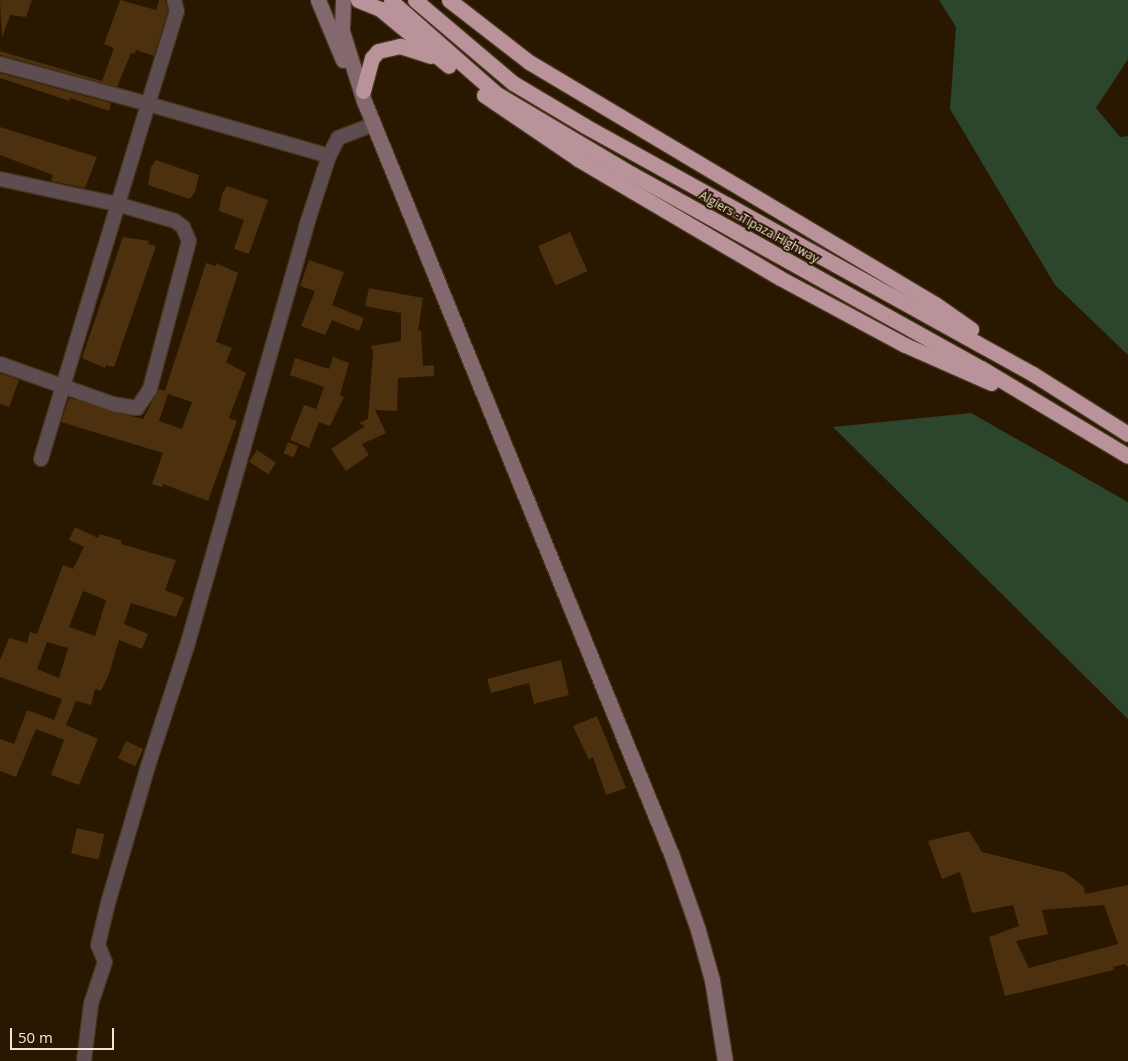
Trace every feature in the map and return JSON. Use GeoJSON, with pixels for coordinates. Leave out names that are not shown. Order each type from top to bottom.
{"type":"FeatureCollection","features":[{"type":"Feature","properties":{"kind":"highway"},"geometry":{"type":"LineString","coordinates":[[358,0],[380,9],[500,108],[578,159],[780,278],[905,345],[1049,407]]}},
{"type":"Feature","properties":{"kind":"highway","name":"Algiers - Tipaza Highway"},"geometry":{"type":"LineString","coordinates":[[415,0],[514,83],[569,117],[1034,374],[1128,434]]}},
{"type":"Feature","properties":{"kind":"highway"},"geometry":{"type":"LineString","coordinates":[[449,0],[529,62],[935,304],[1034,374]]}},
{"type":"Feature","properties":{"kind":"highway","name":"Algiers - Tipaza Highway"},"geometry":{"type":"LineString","coordinates":[[391,1],[497,94],[624,170],[1049,407],[1128,456]]}},
{"type":"Feature","properties":{"kind":"highway"},"geometry":{"type":"LineString","coordinates":[[364,96],[372,58],[378,50],[388,47],[418,50],[444,62]]}},
{"type":"Feature","properties":{"kind":"main road"},"geometry":{"type":"LineString","coordinates":[[318,0],[356,91],[364,96]]}},
{"type":"Feature","properties":{"kind":"main road"},"geometry":{"type":"LineString","coordinates":[[343,0],[342,31],[374,124],[672,856],[698,930],[712,980],[725,1061]]}},
{"type":"Feature","properties":{"kind":"street"},"geometry":{"type":"LineString","coordinates":[[41,459],[177,11],[174,0]]}},
{"type":"Feature","properties":{"kind":"street"},"geometry":{"type":"LineString","coordinates":[[0,64],[329,156]]}},
{"type":"Feature","properties":{"kind":"street"},"geometry":{"type":"LineString","coordinates":[[84,1061],[91,1004],[105,962],[98,945],[108,903],[187,646],[231,485],[258,404],[306,227],[329,156],[338,138],[374,124]]}},
{"type":"Feature","properties":{"kind":"street"},"geometry":{"type":"LineString","coordinates":[[0,179],[117,204],[175,221],[183,227],[189,241],[150,389],[137,408],[113,404],[0,364]]}},
{"type":"Feature","properties":{"kind":"green space"},"geometry":{"type":"Polygon","coordinates":[[[939,0],[1128,0],[1128,59],[1096,108],[1120,137],[1128,136],[1128,355],[1055,285],[950,109],[956,27],[939,0]]]}},
{"type":"Feature","properties":{"kind":"green space"},"geometry":{"type":"Polygon","coordinates":[[[971,413],[1128,502],[1128,719],[833,427],[971,413]]]}},
{"type":"Feature","properties":{"kind":"building"},"geometry":{"type":"Polygon","coordinates":[[[0,0],[32,0],[26,17],[10,15],[2,38],[0,0]]]}},
{"type":"Feature","properties":{"kind":"building"},"geometry":{"type":"Polygon","coordinates":[[[120,0],[156,10],[159,0],[165,0],[168,11],[154,56],[136,50],[135,54],[131,53],[117,87],[0,55],[0,51],[102,81],[114,48],[104,44],[120,0]]]}},
{"type":"Feature","properties":{"kind":"building"},"geometry":{"type":"Polygon","coordinates":[[[0,73],[111,103],[109,111],[70,98],[70,101],[0,78],[0,73]]]}},
{"type":"Feature","properties":{"kind":"building"},"geometry":{"type":"Polygon","coordinates":[[[0,127],[97,157],[85,188],[51,181],[53,175],[0,155],[0,127]]]}},
{"type":"Feature","properties":{"kind":"building"},"geometry":{"type":"Polygon","coordinates":[[[156,160],[199,175],[195,192],[190,199],[148,185],[151,167],[156,160]]]}},
{"type":"Feature","properties":{"kind":"building"},"geometry":{"type":"Polygon","coordinates":[[[227,186],[268,200],[249,254],[234,249],[244,220],[219,211],[222,194],[227,186]]]}},
{"type":"Feature","properties":{"kind":"building"},"geometry":{"type":"Polygon","coordinates":[[[570,232],[587,271],[556,286],[538,246],[570,232]]]}},
{"type":"Feature","properties":{"kind":"building"},"geometry":{"type":"Polygon","coordinates":[[[123,237],[149,241],[148,244],[156,246],[114,367],[106,365],[105,368],[82,358],[123,237]]]}},
{"type":"Feature","properties":{"kind":"building"},"geometry":{"type":"Polygon","coordinates":[[[309,260],[344,272],[332,305],[364,318],[359,331],[332,320],[325,335],[301,326],[315,291],[300,286],[309,260]]]}},
{"type":"Feature","properties":{"kind":"building"},"geometry":{"type":"Polygon","coordinates":[[[206,263],[216,266],[216,263],[238,273],[216,342],[232,348],[226,362],[246,373],[229,418],[237,421],[208,501],[163,484],[162,487],[152,484],[163,453],[61,422],[69,398],[143,419],[159,389],[165,391],[206,263]],[[168,394],[159,421],[182,429],[192,402],[168,394]]]}},
{"type":"Feature","properties":{"kind":"building"},"geometry":{"type":"Polygon","coordinates":[[[369,288],[423,298],[418,331],[421,330],[423,366],[434,365],[434,376],[398,378],[397,411],[375,410],[386,433],[362,444],[369,455],[346,471],[331,449],[365,426],[359,423],[368,419],[373,352],[371,346],[401,341],[401,313],[365,306],[369,288]]]}},
{"type":"Feature","properties":{"kind":"building"},"geometry":{"type":"Polygon","coordinates":[[[333,357],[349,363],[340,395],[344,397],[330,426],[319,422],[309,448],[290,440],[304,405],[316,409],[324,387],[290,375],[295,358],[329,369],[333,357]]]}},
{"type":"Feature","properties":{"kind":"building"},"geometry":{"type":"Polygon","coordinates":[[[0,373],[19,380],[9,407],[0,404],[0,373]]]}},
{"type":"Feature","properties":{"kind":"building"},"geometry":{"type":"Polygon","coordinates":[[[288,442],[298,446],[294,457],[284,453],[288,442]]]}},
{"type":"Feature","properties":{"kind":"building"},"geometry":{"type":"Polygon","coordinates":[[[257,450],[276,463],[268,474],[249,462],[257,450]]]}},
{"type":"Feature","properties":{"kind":"building"},"geometry":{"type":"Polygon","coordinates":[[[75,527],[98,538],[100,534],[122,541],[121,544],[176,560],[165,590],[184,598],[176,617],[131,603],[124,624],[148,634],[142,649],[119,640],[109,674],[101,691],[95,689],[91,705],[76,701],[66,725],[98,739],[79,785],[51,775],[64,740],[36,729],[16,777],[0,771],[0,739],[14,744],[27,710],[54,720],[62,699],[0,677],[0,660],[9,638],[27,643],[30,632],[37,634],[63,565],[73,569],[84,547],[69,540],[75,527]],[[83,591],[69,627],[95,636],[106,600],[83,591]],[[47,642],[37,669],[59,678],[68,648],[47,642]]]}},
{"type":"Feature","properties":{"kind":"building"},"geometry":{"type":"Polygon","coordinates":[[[561,660],[569,695],[534,704],[529,683],[491,693],[487,679],[561,660]]]}},
{"type":"Feature","properties":{"kind":"building"},"geometry":{"type":"Polygon","coordinates":[[[597,716],[626,788],[606,795],[593,757],[589,760],[573,726],[597,716]]]}},
{"type":"Feature","properties":{"kind":"building"},"geometry":{"type":"Polygon","coordinates":[[[126,741],[143,749],[135,766],[118,758],[126,741]]]}},
{"type":"Feature","properties":{"kind":"building"},"geometry":{"type":"Polygon","coordinates":[[[77,828],[104,834],[98,860],[71,853],[77,828]]]}},
{"type":"Feature","properties":{"kind":"building"},"geometry":{"type":"Polygon","coordinates":[[[969,831],[982,852],[1066,873],[1084,887],[1085,894],[1128,885],[1128,967],[1125,964],[1113,967],[1114,970],[1005,996],[989,937],[1019,926],[1013,905],[972,913],[960,872],[942,879],[928,841],[969,831]],[[1104,905],[1042,910],[1048,934],[1016,941],[1029,968],[1118,944],[1104,905]]]}}]}
